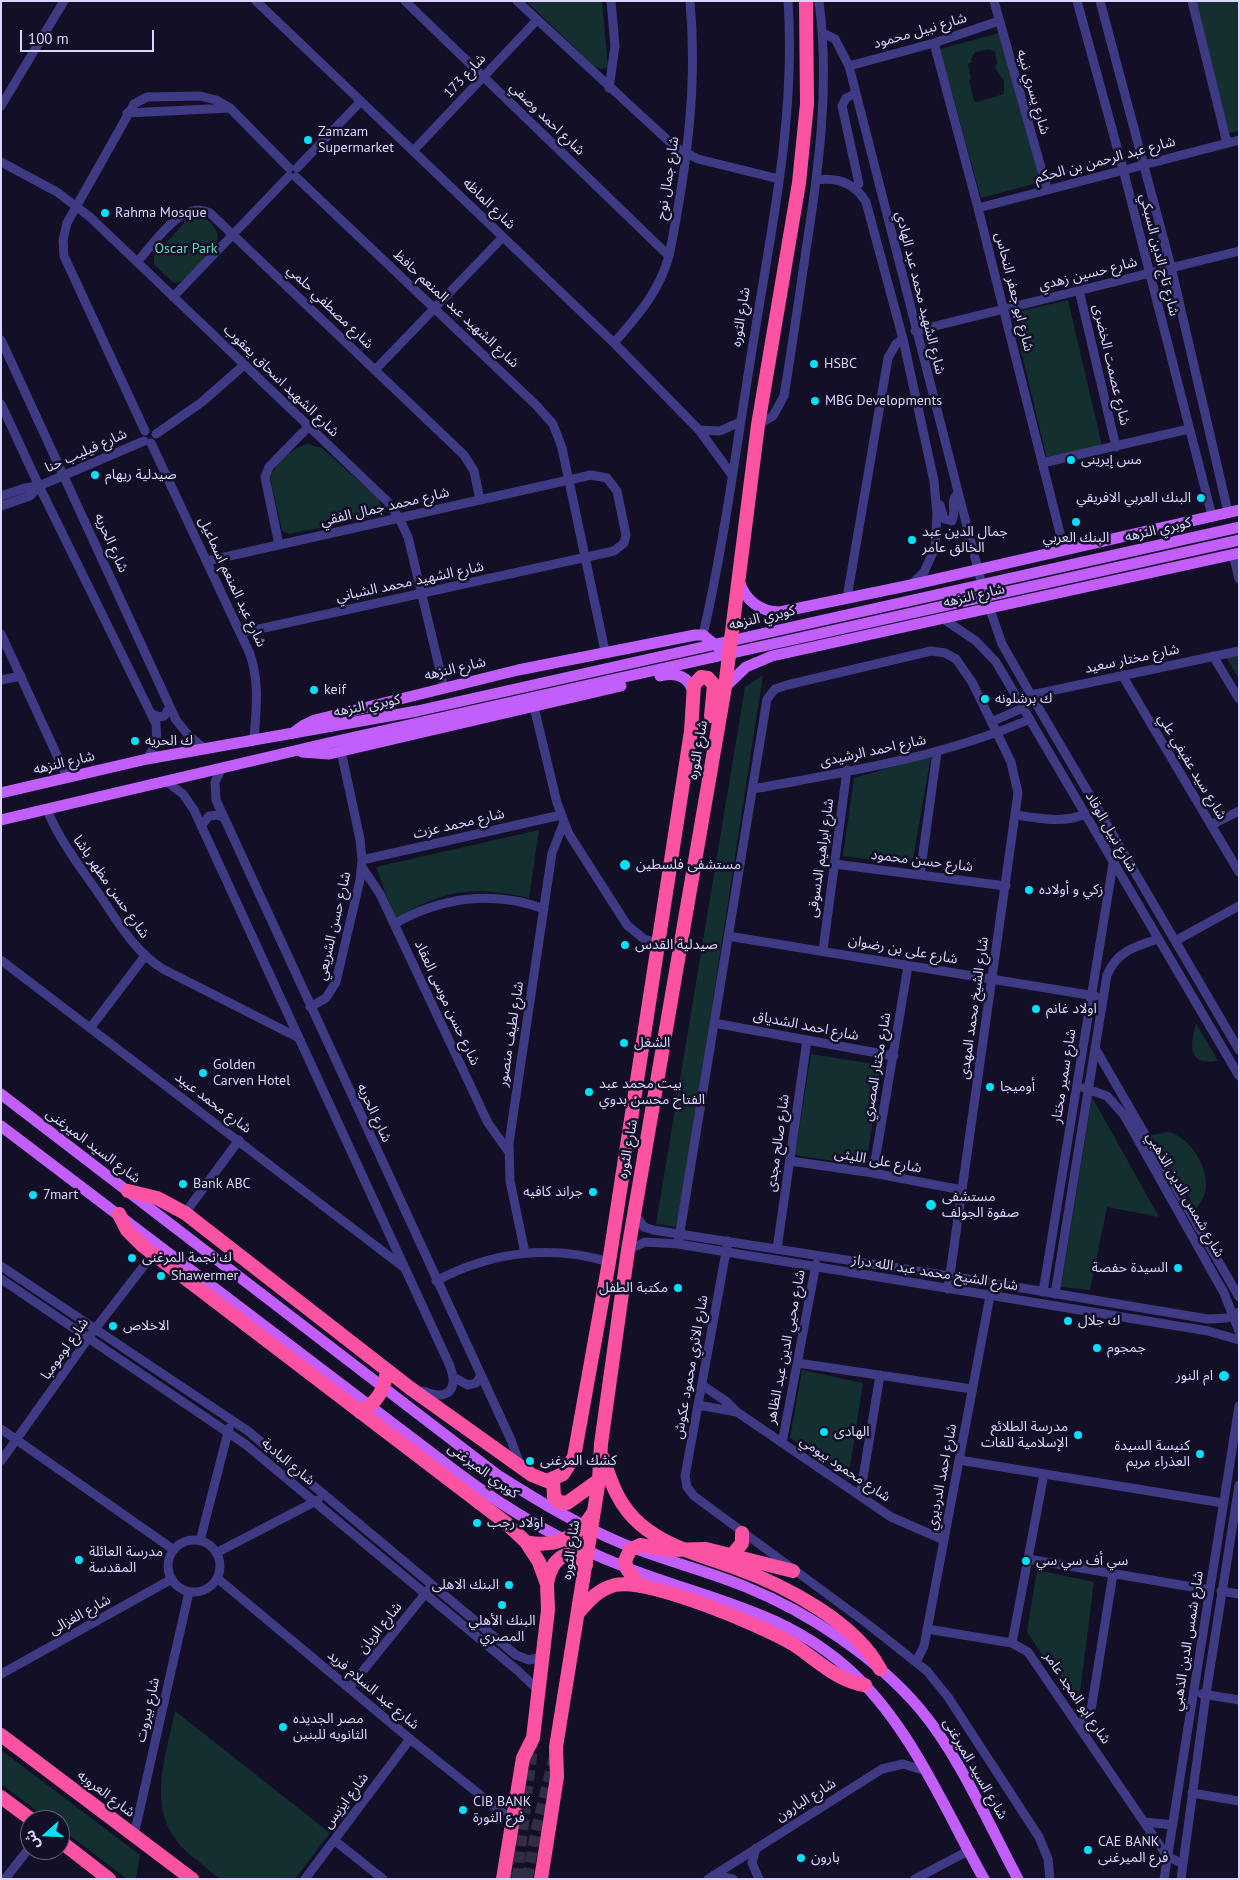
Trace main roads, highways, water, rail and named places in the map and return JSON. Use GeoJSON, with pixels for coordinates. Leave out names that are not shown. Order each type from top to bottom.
{"type":"FeatureCollection","features":[{"type":"Feature","properties":{"kind":"highway","name":"شارع الثوره"},"geometry":{"type":"LineString","coordinates":[[540,1879],[557,1777],[556,1747],[599,1480],[601,1452],[628,1250],[725,687],[758,425],[802,154],[808,80],[806,1]]}},
{"type":"Feature","properties":{"kind":"highway"},"geometry":{"type":"LineString","coordinates":[[693,693],[695,682],[699,678],[706,677],[714,683],[709,731],[714,747]]}},
{"type":"Feature","properties":{"kind":"highway","name":"شارع الثوره"},"geometry":{"type":"LineString","coordinates":[[553,1479],[568,1469],[574,1457],[609,1262],[690,731],[693,693]]}},
{"type":"Feature","properties":{"kind":"highway"},"geometry":{"type":"LineString","coordinates":[[128,1191],[158,1198],[185,1214],[410,1388],[520,1466],[541,1479],[553,1479],[554,1497],[560,1502],[567,1503],[599,1480]]}},
{"type":"Feature","properties":{"kind":"highway","name":"شارع الثوره"},"geometry":{"type":"LineString","coordinates":[[119,1214],[132,1236],[153,1254],[514,1530],[526,1542],[538,1562],[546,1584],[548,1610],[534,1738],[522,1758],[503,1879]]}},
{"type":"Feature","properties":{"kind":"highway"},"geometry":{"type":"LineString","coordinates":[[360,1412],[371,1406],[380,1396],[388,1371]]}},
{"type":"Feature","properties":{"kind":"highway"},"geometry":{"type":"LineString","coordinates":[[601,1452],[614,1489],[627,1511],[646,1529],[685,1549],[754,1574],[800,1598],[850,1634],[870,1654],[880,1669]]}},
{"type":"Feature","properties":{"kind":"highway"},"geometry":{"type":"LineString","coordinates":[[526,1542],[541,1544],[564,1540],[578,1531],[593,1512]]}},
{"type":"Feature","properties":{"kind":"highway"},"geometry":{"type":"LineString","coordinates":[[733,1554],[742,1543],[742,1533]]}},
{"type":"Feature","properties":{"kind":"highway"},"geometry":{"type":"LineString","coordinates":[[640,1586],[625,1566],[626,1558],[633,1548],[644,1545],[667,1550],[702,1548],[733,1554],[793,1571]]}},
{"type":"Feature","properties":{"kind":"highway"},"geometry":{"type":"LineString","coordinates":[[546,1584],[551,1567],[560,1558],[576,1557],[586,1565]]}},
{"type":"Feature","properties":{"kind":"highway"},"geometry":{"type":"LineString","coordinates":[[579,1612],[589,1600],[604,1589],[621,1584],[640,1586],[712,1608],[754,1624],[794,1645],[839,1677],[865,1685]]}},
{"type":"Feature","properties":{"kind":"highway","name":"شارع العروبه"},"geometry":{"type":"LineString","coordinates":[[1,1735],[192,1879]]}},
{"type":"Feature","properties":{"kind":"highway"},"geometry":{"type":"LineString","coordinates":[[1,1797],[20,1811]]}},
{"type":"Feature","properties":{"kind":"highway"},"geometry":{"type":"LineString","coordinates":[[70,1849],[110,1879]]}},
{"type":"Feature","properties":{"kind":"main road","name":"شارع النزهه"},"geometry":{"type":"LineString","coordinates":[[739,581],[751,602],[768,611],[780,612],[911,585],[1234,511]]}},
{"type":"Feature","properties":{"kind":"main road","name":"كوبري النزهه"},"geometry":{"type":"LineString","coordinates":[[292,735],[417,711],[1239,527]]}},
{"type":"Feature","properties":{"kind":"main road","name":"كوبري النزهه"},"geometry":{"type":"LineString","coordinates":[[298,750],[1239,540]]}},
{"type":"Feature","properties":{"kind":"main road","name":"شارع النزهه"},"geometry":{"type":"LineString","coordinates":[[725,687],[741,670],[761,659],[989,607],[1236,554]]}},
{"type":"Feature","properties":{"kind":"main road"},"geometry":{"type":"LineString","coordinates":[[832,601],[828,619],[838,641]]}},
{"type":"Feature","properties":{"kind":"main road","name":"شارع النزهه"},"geometry":{"type":"LineString","coordinates":[[1,792],[146,759],[292,735],[304,725],[315,720],[444,687],[608,650],[685,635],[703,635],[718,648],[727,669]]}},
{"type":"Feature","properties":{"kind":"main road"},"geometry":{"type":"LineString","coordinates":[[608,650],[623,657],[627,666],[626,676],[619,686]]}},
{"type":"Feature","properties":{"kind":"main road"},"geometry":{"type":"LineString","coordinates":[[1,820],[221,770],[298,750],[319,754],[341,751],[674,674],[687,680],[693,693]]}},
{"type":"Feature","properties":{"kind":"main road","name":"شارع السيد الميرغنى"},"geometry":{"type":"LineString","coordinates":[[1,1094],[167,1221]]}},
{"type":"Feature","properties":{"kind":"main road"},"geometry":{"type":"LineString","coordinates":[[2,1129],[119,1214]]}},
{"type":"Feature","properties":{"kind":"main road","name":"كوبري الميرغنى"},"geometry":{"type":"LineString","coordinates":[[119,1214],[458,1473],[510,1509],[598,1556],[662,1581],[740,1605],[772,1618],[802,1635],[837,1660],[865,1685]]}},
{"type":"Feature","properties":{"kind":"main road","name":"كوبري الميرغنى"},"geometry":{"type":"LineString","coordinates":[[167,1221],[470,1456],[534,1498],[580,1524],[625,1545],[738,1584],[771,1598],[810,1620],[848,1646]]}},
{"type":"Feature","properties":{"kind":"main road","name":"شارع السيد الميرغنى"},"geometry":{"type":"LineString","coordinates":[[848,1646],[880,1669],[914,1701],[942,1738],[1018,1879]]}},
{"type":"Feature","properties":{"kind":"main road"},"geometry":{"type":"LineString","coordinates":[[865,1685],[891,1718],[923,1770],[984,1879]]}},
{"type":"Feature","properties":{"kind":"tunnel"},"geometry":{"type":"LineString","coordinates":[[517,1879],[533,1743]]}},
{"type":"Feature","properties":{"kind":"tunnel"},"geometry":{"type":"LineString","coordinates":[[527,1879],[537,1826],[554,1758]]}},
{"type":"Feature","properties":{"kind":"place","name":"Zamzam Supermarket"},"geometry":{"type":"Point","coordinates":[308,140]}},
{"type":"Feature","properties":{"kind":"place","name":"Rahma Mosque"},"geometry":{"type":"Point","coordinates":[105,213]}},
{"type":"Feature","properties":{"kind":"place","name":"HSBC"},"geometry":{"type":"Point","coordinates":[814,364]}},
{"type":"Feature","properties":{"kind":"place","name":"MBG Developments"},"geometry":{"type":"Point","coordinates":[815,401]}},
{"type":"Feature","properties":{"kind":"place","name":"مس إيرينى"},"geometry":{"type":"Point","coordinates":[1071,460]}},
{"type":"Feature","properties":{"kind":"place","name":"صيدلية ريهام"},"geometry":{"type":"Point","coordinates":[95,475]}},
{"type":"Feature","properties":{"kind":"place","name":"البنك العربي الافريقي"},"geometry":{"type":"Point","coordinates":[1201,498]}},
{"type":"Feature","properties":{"kind":"place","name":"البنك العربي"},"geometry":{"type":"Point","coordinates":[1076,522]}},
{"type":"Feature","properties":{"kind":"place","name":"جمال الدين عبد الخالق عامر"},"geometry":{"type":"Point","coordinates":[912,540]}},
{"type":"Feature","properties":{"kind":"place","name":"keif"},"geometry":{"type":"Point","coordinates":[314,690]}},
{"type":"Feature","properties":{"kind":"place","name":"ك برشلونه"},"geometry":{"type":"Point","coordinates":[985,699]}},
{"type":"Feature","properties":{"kind":"place","name":"ك الحريه"},"geometry":{"type":"Point","coordinates":[135,741]}},
{"type":"Feature","properties":{"kind":"place","name":"مستشفى فلسطين"},"geometry":{"type":"Point","coordinates":[625,865]}},
{"type":"Feature","properties":{"kind":"place","name":"زكي و أولاده"},"geometry":{"type":"Point","coordinates":[1029,890]}},
{"type":"Feature","properties":{"kind":"place","name":"صيدلية القدس"},"geometry":{"type":"Point","coordinates":[625,945]}},
{"type":"Feature","properties":{"kind":"place","name":"اولاد غانم"},"geometry":{"type":"Point","coordinates":[1036,1009]}},
{"type":"Feature","properties":{"kind":"place","name":"الشغل"},"geometry":{"type":"Point","coordinates":[624,1043]}},
{"type":"Feature","properties":{"kind":"place","name":"Golden Carven Hotel"},"geometry":{"type":"Point","coordinates":[203,1073]}},
{"type":"Feature","properties":{"kind":"place","name":"أوميجا"},"geometry":{"type":"Point","coordinates":[990,1087]}},
{"type":"Feature","properties":{"kind":"place","name":"بيت محمد عبد الفتاح محسن بدوي"},"geometry":{"type":"Point","coordinates":[589,1092]}},
{"type":"Feature","properties":{"kind":"place","name":"Bank ABC"},"geometry":{"type":"Point","coordinates":[183,1184]}},
{"type":"Feature","properties":{"kind":"place","name":"جراند كافيه"},"geometry":{"type":"Point","coordinates":[593,1192]}},
{"type":"Feature","properties":{"kind":"place","name":"7mart"},"geometry":{"type":"Point","coordinates":[33,1195]}},
{"type":"Feature","properties":{"kind":"place","name":"مستشفى صفوة الجولف"},"geometry":{"type":"Point","coordinates":[931,1205]}},
{"type":"Feature","properties":{"kind":"place","name":"ك نجمة المرغنى"},"geometry":{"type":"Point","coordinates":[132,1258]}},
{"type":"Feature","properties":{"kind":"place","name":"السيدة حفصة"},"geometry":{"type":"Point","coordinates":[1178,1268]}},
{"type":"Feature","properties":{"kind":"place","name":"Shawermer"},"geometry":{"type":"Point","coordinates":[161,1276]}},
{"type":"Feature","properties":{"kind":"place","name":"مكتبة الطفل"},"geometry":{"type":"Point","coordinates":[678,1288]}},
{"type":"Feature","properties":{"kind":"place","name":"ك جلال"},"geometry":{"type":"Point","coordinates":[1068,1321]}},
{"type":"Feature","properties":{"kind":"place","name":"الاخلاص"},"geometry":{"type":"Point","coordinates":[113,1326]}},
{"type":"Feature","properties":{"kind":"place","name":"جمجوم"},"geometry":{"type":"Point","coordinates":[1097,1348]}},
{"type":"Feature","properties":{"kind":"place","name":"ام النور"},"geometry":{"type":"Point","coordinates":[1224,1376]}},
{"type":"Feature","properties":{"kind":"place","name":"الهادى"},"geometry":{"type":"Point","coordinates":[824,1432]}},
{"type":"Feature","properties":{"kind":"place","name":"مدرسة الطلائع الإسلامية للغات"},"geometry":{"type":"Point","coordinates":[1078,1435]}},
{"type":"Feature","properties":{"kind":"place","name":"كنيسة السيدة العذراء مريم"},"geometry":{"type":"Point","coordinates":[1200,1454]}},
{"type":"Feature","properties":{"kind":"place","name":"كشك المرغنى"},"geometry":{"type":"Point","coordinates":[530,1461]}},
{"type":"Feature","properties":{"kind":"place","name":"اولاد رجب"},"geometry":{"type":"Point","coordinates":[477,1523]}},
{"type":"Feature","properties":{"kind":"place","name":"مدرسة العائلة المقدسة"},"geometry":{"type":"Point","coordinates":[79,1560]}},
{"type":"Feature","properties":{"kind":"place","name":"سي أف سي سي"},"geometry":{"type":"Point","coordinates":[1026,1561]}},
{"type":"Feature","properties":{"kind":"place","name":"البنك الاهلى"},"geometry":{"type":"Point","coordinates":[509,1585]}},
{"type":"Feature","properties":{"kind":"place","name":"البنك الأهلي المصري"},"geometry":{"type":"Point","coordinates":[502,1605]}},
{"type":"Feature","properties":{"kind":"place","name":"مصر الجديده الثانويه للبنين"},"geometry":{"type":"Point","coordinates":[283,1727]}},
{"type":"Feature","properties":{"kind":"place","name":"CIB BANK فرع الثورة"},"geometry":{"type":"Point","coordinates":[463,1810]}},
{"type":"Feature","properties":{"kind":"place","name":"CAE BANK فرع الميرغنى"},"geometry":{"type":"Point","coordinates":[1088,1850]}},
{"type":"Feature","properties":{"kind":"place","name":"بارون"},"geometry":{"type":"Point","coordinates":[801,1858]}},
{"type":"Feature","properties":{"kind":"park label","name":"Oscar Park"},"geometry":{"type":"Point","coordinates":[186,249]}}]}
